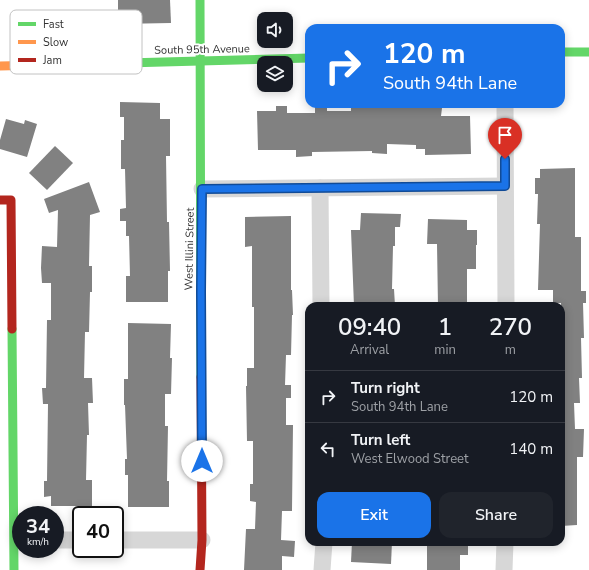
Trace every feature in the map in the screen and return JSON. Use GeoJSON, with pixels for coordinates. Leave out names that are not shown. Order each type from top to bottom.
{"type":"FeatureCollection","features":[{"type":"Feature","properties":{"kind":"street","name":"West Illini Street"},"geometry":{"type":"LineString","coordinates":[[200,0],[202,189],[202,540],[200,570]]}},
{"type":"Feature","properties":{"kind":"street"},"geometry":{"type":"LineString","coordinates":[[565,52],[589,52]]}},
{"type":"Feature","properties":{"kind":"street","name":"South 95th Avenue"},"geometry":{"type":"LineString","coordinates":[[142,62],[305,58]]}},
{"type":"Feature","properties":{"kind":"street","name":"South 95th Avenue"},"geometry":{"type":"LineString","coordinates":[[0,66],[10,66]]}},
{"type":"Feature","properties":{"kind":"street"},"geometry":{"type":"LineString","coordinates":[[505,108],[506,302]]}},
{"type":"Feature","properties":{"kind":"street"},"geometry":{"type":"LineString","coordinates":[[202,189],[505,186]]}},
{"type":"Feature","properties":{"kind":"street"},"geometry":{"type":"LineString","coordinates":[[320,188],[321,302]]}},
{"type":"Feature","properties":{"kind":"street"},"geometry":{"type":"LineString","coordinates":[[0,200],[11,200],[16,506]]}},
{"type":"Feature","properties":{"kind":"street"},"geometry":{"type":"LineString","coordinates":[[124,540],[202,540]]}},
{"type":"Feature","properties":{"kind":"street"},"geometry":{"type":"LineString","coordinates":[[322,570],[324,546]]}},
{"type":"Feature","properties":{"kind":"street"},"geometry":{"type":"LineString","coordinates":[[504,570],[505,546]]}},
{"type":"Feature","properties":{"kind":"street"},"geometry":{"type":"LineString","coordinates":[[14,570],[15,558]]}},
{"type":"Feature","properties":{"kind":"building"},"geometry":{"type":"Polygon","coordinates":[[[118,0],[170,0],[171,23],[142,24],[142,10],[118,10],[118,0]]]}},
{"type":"Feature","properties":{"kind":"building"},"geometry":{"type":"Polygon","coordinates":[[[120,102],[160,103],[160,119],[170,119],[170,156],[166,156],[167,222],[169,222],[170,271],[168,271],[168,302],[126,302],[126,276],[130,276],[129,236],[126,236],[126,221],[120,221],[120,209],[126,208],[125,169],[121,169],[121,140],[124,140],[124,117],[120,117],[120,102]]]}},
{"type":"Feature","properties":{"kind":"building"},"geometry":{"type":"Polygon","coordinates":[[[276,106],[287,106],[287,113],[315,113],[315,108],[327,108],[327,111],[351,111],[351,108],[442,108],[441,116],[470,116],[471,154],[425,155],[425,149],[416,149],[416,145],[387,144],[387,154],[372,153],[372,151],[312,152],[312,156],[296,157],[296,150],[258,150],[257,111],[276,111],[276,106]]]}},
{"type":"Feature","properties":{"kind":"building"},"geometry":{"type":"Polygon","coordinates":[[[6,119],[24,124],[25,120],[37,124],[27,157],[0,149],[0,140],[6,119]]]}},
{"type":"Feature","properties":{"kind":"building"},"geometry":{"type":"Polygon","coordinates":[[[55,146],[73,163],[47,190],[29,173],[55,146]]]}},
{"type":"Feature","properties":{"kind":"building"},"geometry":{"type":"Polygon","coordinates":[[[575,168],[575,237],[581,237],[581,291],[586,291],[586,303],[583,303],[584,338],[581,338],[582,378],[579,378],[580,403],[574,403],[575,429],[584,429],[583,457],[577,457],[577,525],[565,526],[565,302],[553,302],[553,290],[538,290],[540,224],[537,224],[538,194],[535,194],[535,178],[540,178],[540,169],[575,168]]]}},
{"type":"Feature","properties":{"kind":"building"},"geometry":{"type":"Polygon","coordinates":[[[89,182],[100,212],[90,215],[89,266],[92,266],[92,292],[90,292],[89,332],[85,332],[84,378],[92,378],[93,403],[88,403],[89,435],[87,435],[86,480],[92,480],[92,506],[51,506],[51,496],[44,497],[44,481],[47,481],[48,404],[43,404],[42,388],[46,388],[47,320],[51,320],[51,283],[42,283],[42,246],[57,247],[58,210],[49,213],[44,199],[89,182]]]}},
{"type":"Feature","properties":{"kind":"building"},"geometry":{"type":"Polygon","coordinates":[[[361,213],[401,214],[400,227],[395,227],[395,246],[393,246],[392,289],[394,289],[395,302],[354,302],[351,230],[360,230],[361,213]]]}},
{"type":"Feature","properties":{"kind":"building"},"geometry":{"type":"Polygon","coordinates":[[[291,216],[291,290],[293,315],[291,355],[286,355],[285,385],[291,385],[291,398],[286,398],[286,425],[293,425],[292,511],[282,511],[281,540],[295,541],[294,557],[282,556],[282,570],[244,570],[246,529],[255,529],[256,502],[250,501],[250,484],[253,484],[253,441],[247,441],[246,386],[247,368],[254,368],[254,307],[252,307],[252,246],[245,247],[245,217],[291,216]]]}},
{"type":"Feature","properties":{"kind":"building"},"geometry":{"type":"Polygon","coordinates":[[[428,219],[467,220],[467,230],[477,230],[476,269],[467,269],[467,302],[438,302],[437,244],[427,244],[428,219]]]}},
{"type":"Feature","properties":{"kind":"building"},"geometry":{"type":"Polygon","coordinates":[[[128,323],[171,324],[171,394],[165,394],[165,426],[168,426],[167,481],[169,481],[169,507],[128,507],[128,475],[125,475],[125,459],[127,459],[124,379],[128,379],[128,323]]]}},
{"type":"Feature","properties":{"kind":"building"},"geometry":{"type":"Polygon","coordinates":[[[352,546],[392,546],[391,564],[351,562],[352,546]]]}},
{"type":"Feature","properties":{"kind":"building"},"geometry":{"type":"Polygon","coordinates":[[[427,546],[468,546],[468,555],[460,555],[460,570],[427,570],[427,546]]]}},
{"type":"Feature","properties":{"kind":"traffic: fast"},"geometry":{"type":"LineString","coordinates":[[200,0],[201,377]]}},
{"type":"Feature","properties":{"kind":"traffic: fast"},"geometry":{"type":"LineString","coordinates":[[565,52],[589,52]]}},
{"type":"Feature","properties":{"kind":"traffic: fast"},"geometry":{"type":"LineString","coordinates":[[142,63],[305,58]]}},
{"type":"Feature","properties":{"kind":"traffic: fast"},"geometry":{"type":"LineString","coordinates":[[12,329],[14,570]]}},
{"type":"Feature","properties":{"kind":"traffic: slow"},"geometry":{"type":"LineString","coordinates":[[0,66],[10,66]]}},
{"type":"Feature","properties":{"kind":"traffic: jam"},"geometry":{"type":"LineString","coordinates":[[0,200],[11,200],[12,329]]}},
{"type":"Feature","properties":{"kind":"traffic: jam"},"geometry":{"type":"LineString","coordinates":[[200,570],[202,540],[201,377]]}},
{"type":"Feature","properties":{"kind":"route"},"geometry":{"type":"LineString","coordinates":[[202,461],[202,189],[505,186],[505,159]]}}]}
